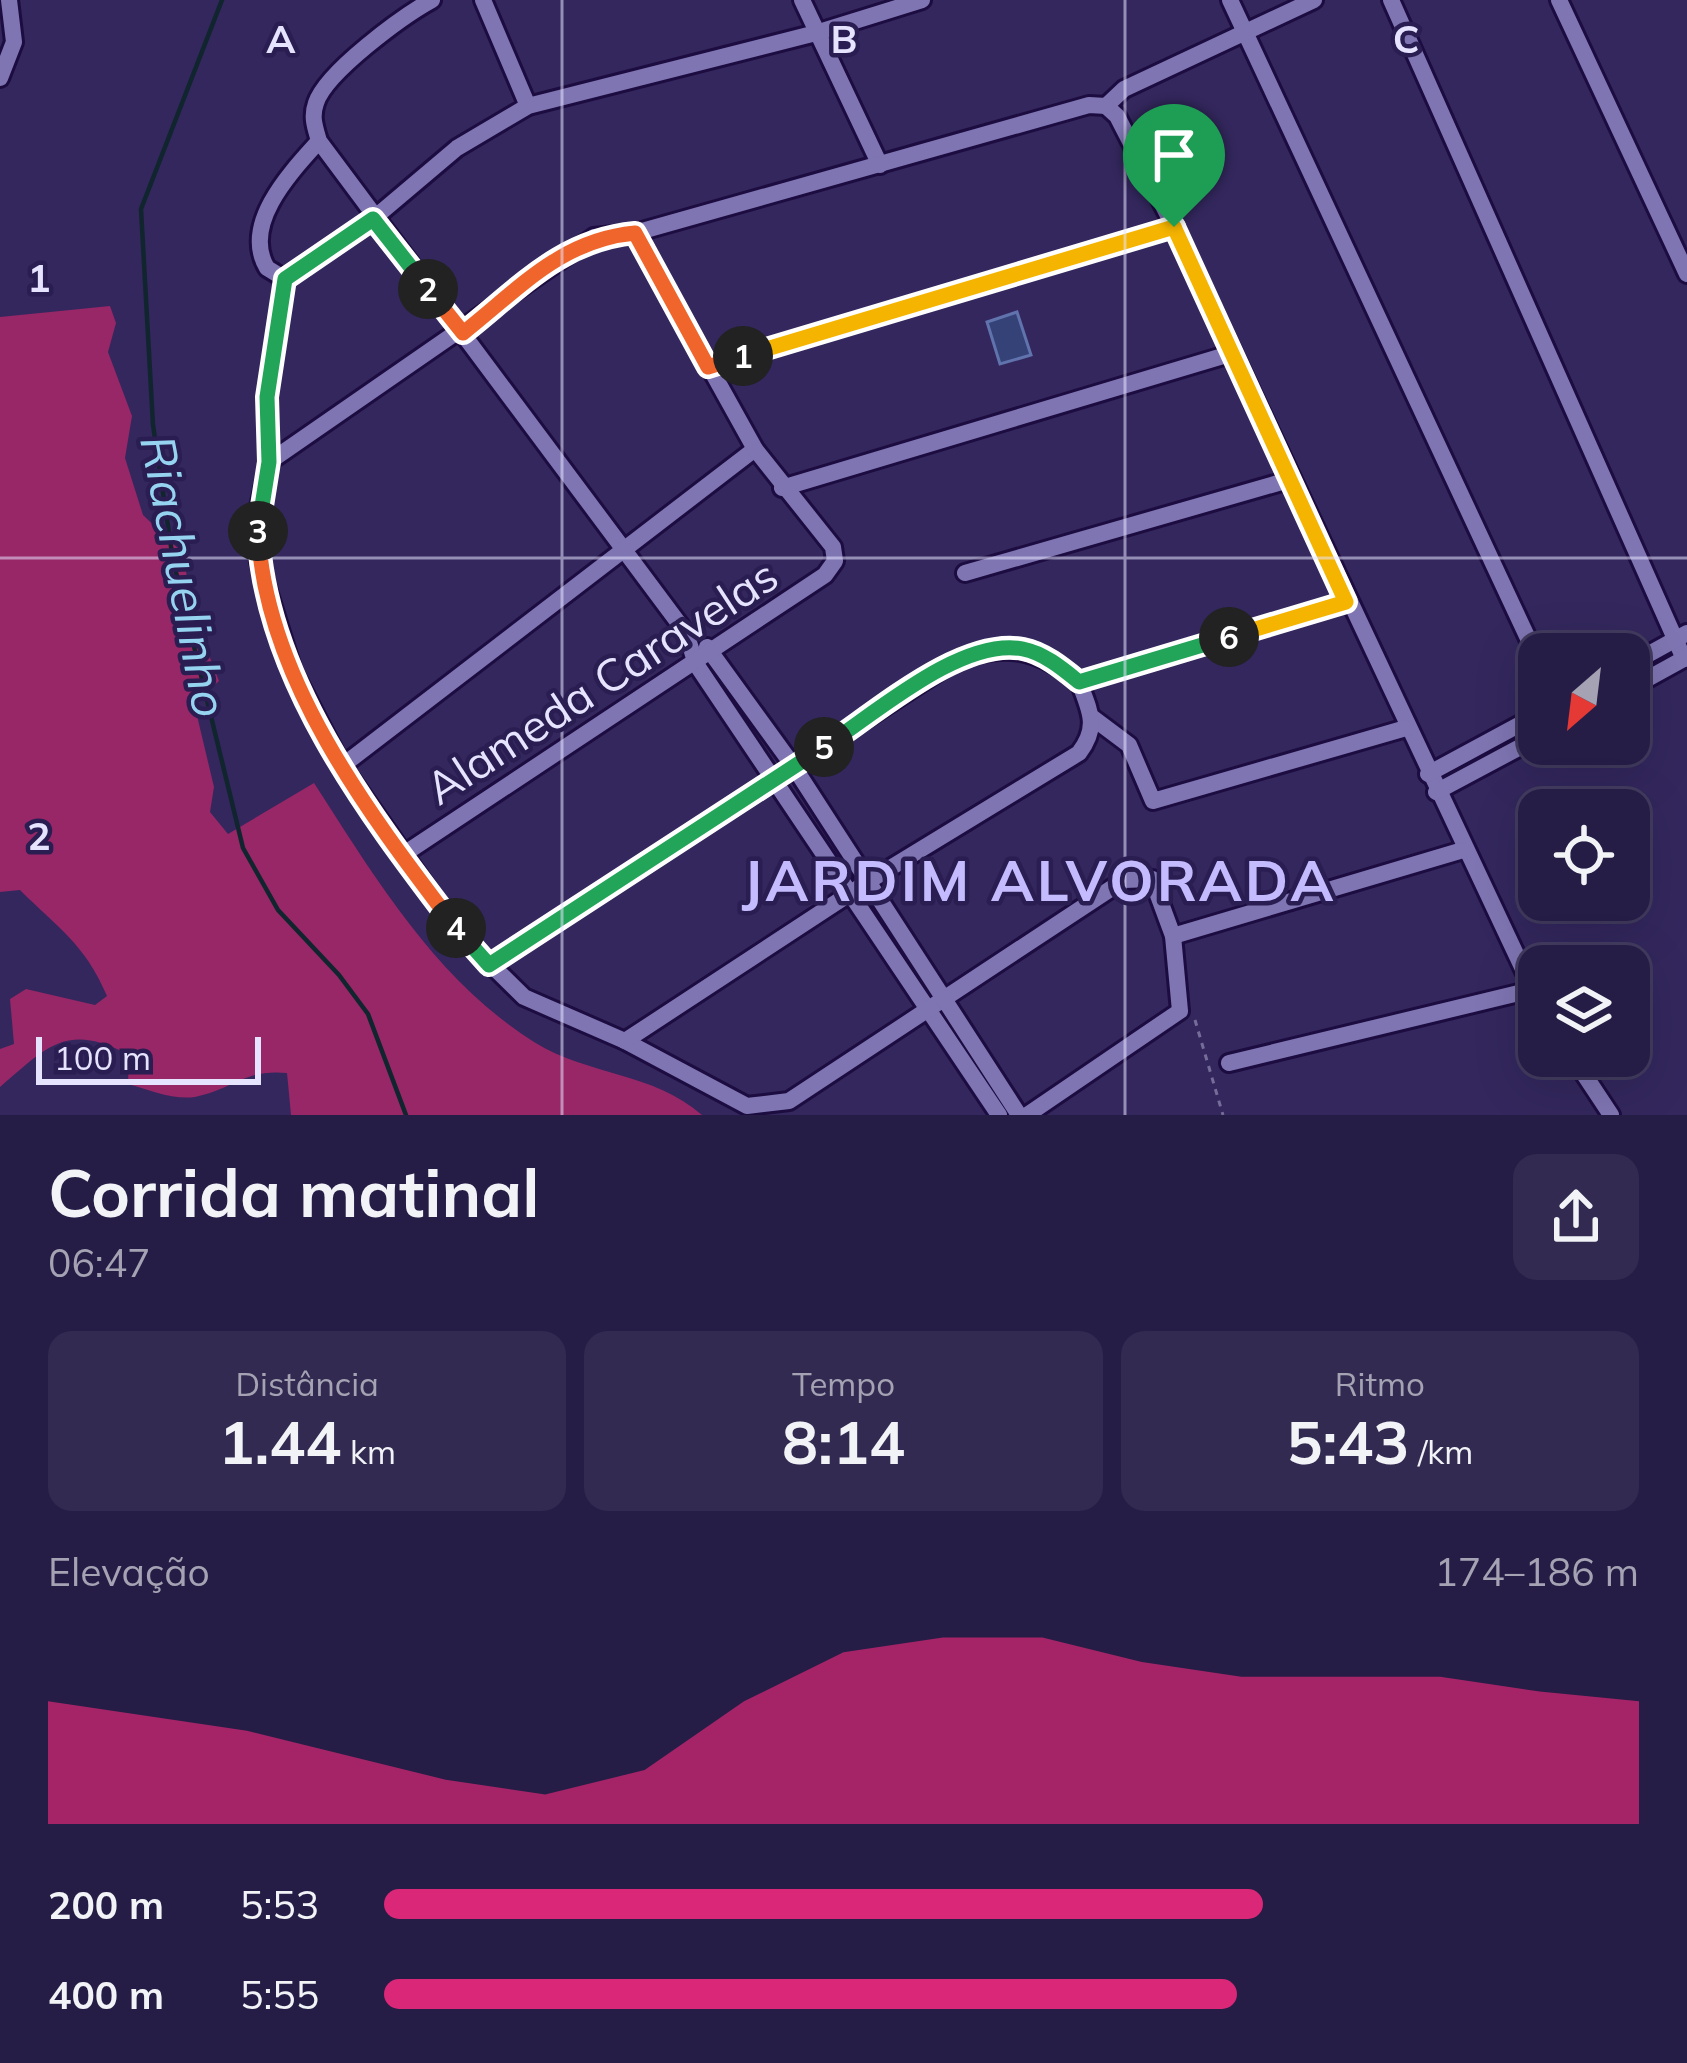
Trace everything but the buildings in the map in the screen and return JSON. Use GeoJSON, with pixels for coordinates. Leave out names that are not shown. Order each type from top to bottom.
{"type":"FeatureCollection","features":[{"type":"Feature","properties":{"kind":"street"},"geometry":{"type":"LineString","coordinates":[[0,78],[14,42],[9,0]]}},
{"type":"Feature","properties":{"kind":"street"},"geometry":{"type":"LineString","coordinates":[[432,0],[407,14],[324,87],[312,119],[319,140],[373,219],[686,633],[714,652],[869,881],[999,1115]]}},
{"type":"Feature","properties":{"kind":"street"},"geometry":{"type":"LineString","coordinates":[[483,0],[528,106]]}},
{"type":"Feature","properties":{"kind":"street"},"geometry":{"type":"LineString","coordinates":[[802,0],[880,165]]}},
{"type":"Feature","properties":{"kind":"street"},"geometry":{"type":"LineString","coordinates":[[686,633],[695,664],[851,893],[937,1004],[1023,1115],[1180,1011],[1173,936],[1159,886],[1143,877],[1124,880],[937,1004],[789,1100],[747,1106],[625,1041],[524,997],[489,965],[401,856],[342,766],[293,671],[259,562],[257,516],[269,462],[267,397],[285,279],[373,219],[458,148],[528,106],[816,33],[922,0]]}},
{"type":"Feature","properties":{"kind":"street"},"geometry":{"type":"LineString","coordinates":[[1230,0],[1525,633]]}},
{"type":"Feature","properties":{"kind":"street"},"geometry":{"type":"LineString","coordinates":[[1106,106],[1124,89],[1314,0]]}},
{"type":"Feature","properties":{"kind":"street"},"geometry":{"type":"LineString","coordinates":[[1391,0],[1681,636],[1685,658],[1650,677]]}},
{"type":"Feature","properties":{"kind":"street"},"geometry":{"type":"LineString","coordinates":[[1559,0],[1683,253],[1687,274]]}},
{"type":"Feature","properties":{"kind":"street"},"geometry":{"type":"LineString","coordinates":[[269,462],[463,333],[565,252],[594,237],[635,233],[1089,105],[1106,106],[1117,116],[1174,227],[1518,962]]}},
{"type":"Feature","properties":{"kind":"street"},"geometry":{"type":"LineString","coordinates":[[285,279],[267,268],[259,240],[284,180],[319,140]]}},
{"type":"Feature","properties":{"kind":"street"},"geometry":{"type":"LineString","coordinates":[[708,367],[1174,227]]}},
{"type":"Feature","properties":{"kind":"street"},"geometry":{"type":"LineString","coordinates":[[635,233],[755,449],[782,488],[1233,353]]}},
{"type":"Feature","properties":{"kind":"street"},"geometry":{"type":"LineString","coordinates":[[342,766],[755,449]]}},
{"type":"Feature","properties":{"kind":"street"},"geometry":{"type":"LineString","coordinates":[[965,573],[1292,479]]}},
{"type":"Feature","properties":{"kind":"street","name":"Alameda Caravelas"},"geometry":{"type":"LineString","coordinates":[[401,856],[825,575],[835,561],[833,548],[782,488]]}},
{"type":"Feature","properties":{"kind":"street"},"geometry":{"type":"LineString","coordinates":[[1079,682],[1346,602]]}},
{"type":"Feature","properties":{"kind":"street"},"geometry":{"type":"LineString","coordinates":[[1650,653],[1681,636]]}},
{"type":"Feature","properties":{"kind":"street"},"geometry":{"type":"LineString","coordinates":[[489,965],[955,661],[987,649],[1024,649],[1055,663],[1079,682],[1093,718],[1092,736],[1079,753],[869,881],[625,1041]]}},
{"type":"Feature","properties":{"kind":"street"},"geometry":{"type":"LineString","coordinates":[[1093,718],[1129,745],[1153,801],[1406,728]]}},
{"type":"Feature","properties":{"kind":"street"},"geometry":{"type":"LineString","coordinates":[[1428,774],[1518,725]]}},
{"type":"Feature","properties":{"kind":"street"},"geometry":{"type":"LineString","coordinates":[[1436,792],[1518,748]]}},
{"type":"Feature","properties":{"kind":"street"},"geometry":{"type":"LineString","coordinates":[[1173,936],[1463,850]]}},
{"type":"Feature","properties":{"kind":"street"},"geometry":{"type":"LineString","coordinates":[[1229,1063],[1518,1000]]}},
{"type":"Feature","properties":{"kind":"street"},"geometry":{"type":"LineString","coordinates":[[1584,1115],[1608,1112],[1586,1077]]}},
{"type":"Feature","properties":{"kind":"path"},"geometry":{"type":"LineString","coordinates":[[1180,1011],[1198,1022],[1223,1115]]}},
{"type":"Feature","properties":{"kind":"shaded area"},"geometry":{"type":"Polygon","coordinates":[[[110,306],[116,323],[108,352],[132,416],[125,458],[143,515],[183,553],[193,614],[219,681],[194,703],[214,787],[210,812],[228,834],[314,783],[410,925],[499,1017],[555,1053],[663,1090],[702,1115],[291,1115],[287,1073],[260,1074],[195,1097],[170,1096],[128,1084],[129,1055],[89,1040],[73,1040],[44,1051],[0,1087],[0,1049],[14,1044],[10,999],[26,989],[95,1005],[107,996],[80,950],[20,890],[0,892],[0,317],[110,306]]]}},
{"type":"Feature","properties":{"kind":"waterway","name":"Riachuelinho"},"geometry":{"type":"LineString","coordinates":[[222,0],[141,209],[153,425],[173,560],[243,848],[278,910],[368,1014],[406,1115]]}},
{"type":"Feature","properties":{"kind":"district","name":"JARDIM ALVORADA"},"geometry":{"type":"Point","coordinates":[1039,879]}},
{"type":"Feature","properties":{"kind":"route"},"geometry":{"type":"LineString","coordinates":[[373,219],[463,333],[565,252],[594,237],[635,233],[708,367],[1174,227],[1346,602],[1079,682],[1055,663],[1024,649],[987,649],[955,661],[489,965],[401,856],[342,766],[293,671],[270,602],[259,562],[257,516],[269,462],[267,397],[285,279],[373,219]]}}]}
